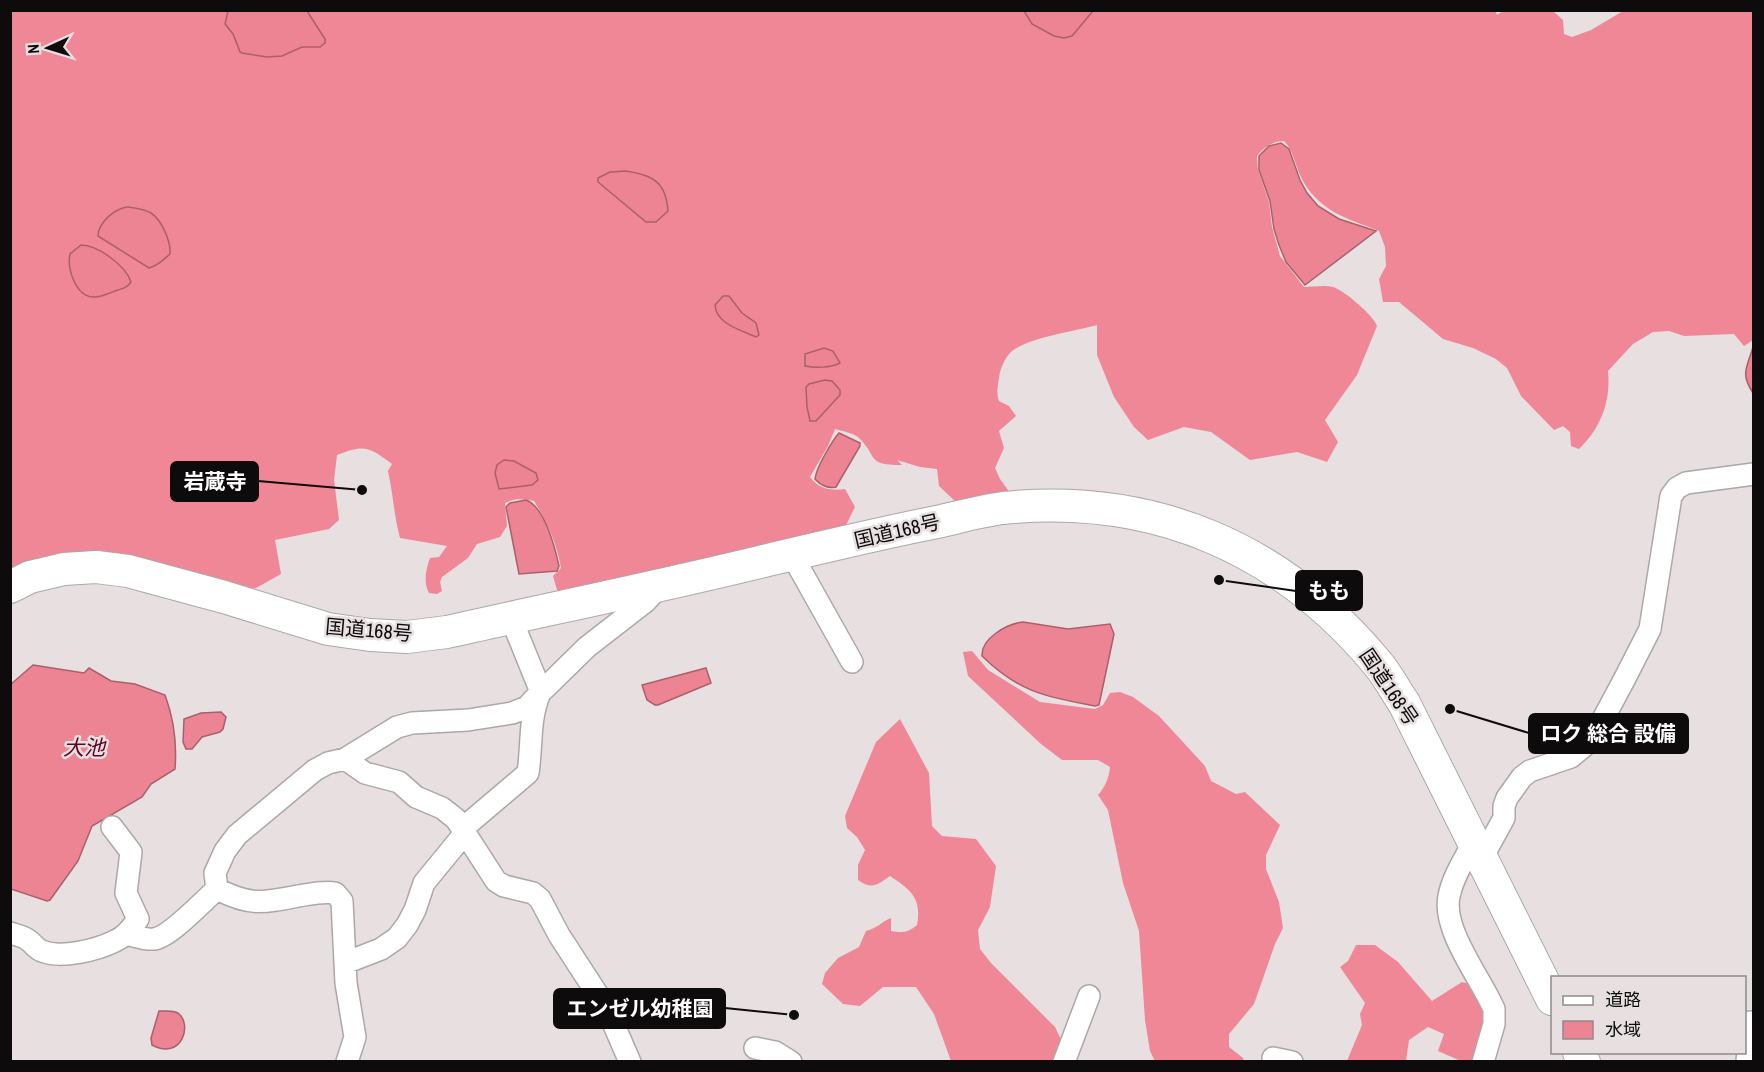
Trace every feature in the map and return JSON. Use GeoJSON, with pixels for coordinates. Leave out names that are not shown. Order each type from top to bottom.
{"type":"FeatureCollection","features":[{"type":"Feature","properties":{"kind":"highway","name":"国道168号"},"geometry":{"type":"LineString","coordinates":[[10,587],[30,577],[64,569],[96,567],[128,571],[328,629],[406,637],[447,632],[900,529],[1000,509],[1044,505],[1095,506],[1187,526],[1280,572],[1314,599],[1380,666],[1404,703],[1551,997]]}},
{"type":"Feature","properties":{"kind":"street"},"geometry":{"type":"LineString","coordinates":[[1483,1062],[1494,1024],[1494,1009],[1450,926],[1448,908],[1454,879],[1504,818],[1507,798],[1522,777],[1530,771],[1571,757],[1595,734],[1650,629],[1671,496],[1677,488],[1686,483],[1754,474]]}},
{"type":"Feature","properties":{"kind":"street"},"geometry":{"type":"LineString","coordinates":[[792,555],[852,662]]}},
{"type":"Feature","properties":{"kind":"street"},"geometry":{"type":"LineString","coordinates":[[217,889],[215,873],[225,851],[237,835],[315,770],[328,763],[345,759],[397,727],[412,723],[468,720],[512,713],[527,707],[587,647],[645,602],[661,585]]}},
{"type":"Feature","properties":{"kind":"street"},"geometry":{"type":"LineString","coordinates":[[345,963],[381,949],[397,938],[411,917],[424,883],[464,831],[528,773],[532,722],[540,693],[511,618]]}},
{"type":"Feature","properties":{"kind":"street"},"geometry":{"type":"LineString","coordinates":[[345,759],[365,773],[399,782],[416,797],[441,808],[456,819],[495,881],[504,886],[533,893],[540,899],[559,935],[607,1009],[630,1062]]}},
{"type":"Feature","properties":{"kind":"street"},"geometry":{"type":"LineString","coordinates":[[10,933],[29,940],[37,949],[45,953],[60,954],[82,952],[116,941],[131,930],[138,919],[126,893],[131,852],[112,827]]}},
{"type":"Feature","properties":{"kind":"street"},"geometry":{"type":"LineString","coordinates":[[126,934],[153,939],[164,936],[217,889]]}},
{"type":"Feature","properties":{"kind":"street"},"geometry":{"type":"LineString","coordinates":[[217,889],[240,900],[254,902],[325,891],[335,893],[342,901],[346,983],[354,1037],[347,1062]]}},
{"type":"Feature","properties":{"kind":"street"},"geometry":{"type":"LineString","coordinates":[[1064,1062],[1089,996]]}},
{"type":"Feature","properties":{"kind":"street"},"geometry":{"type":"LineString","coordinates":[[1747,1062],[1750,1022]]}},
{"type":"Feature","properties":{"kind":"shaded area"},"geometry":{"type":"Polygon","coordinates":[[[1024,10],[1032,24],[1064,38],[1072,36],[1093,10],[1495,10],[1497,15],[1503,11],[1553,11],[1563,20],[1564,34],[1572,37],[1591,30],[1623,11],[1753,11],[1753,340],[1744,346],[1734,334],[1684,336],[1669,331],[1653,332],[1633,344],[1608,371],[1608,393],[1599,423],[1579,449],[1571,446],[1570,432],[1563,426],[1554,430],[1521,396],[1507,368],[1496,359],[1473,348],[1443,339],[1399,302],[1383,302],[1379,279],[1386,266],[1385,247],[1379,231],[1334,212],[1315,197],[1300,175],[1290,149],[1284,141],[1280,141],[1269,145],[1257,156],[1258,170],[1269,202],[1272,227],[1280,256],[1304,287],[1326,286],[1338,289],[1365,310],[1377,326],[1357,375],[1325,420],[1338,442],[1327,462],[1297,452],[1250,460],[1211,432],[1184,427],[1148,440],[1134,427],[1114,397],[1097,355],[1097,325],[1028,343],[1011,352],[1005,360],[999,377],[998,398],[999,401],[1009,406],[1016,416],[999,431],[1004,448],[995,468],[1010,493],[957,503],[939,486],[937,469],[897,460],[902,465],[882,463],[874,458],[858,437],[835,429],[810,477],[825,488],[845,489],[855,507],[845,527],[558,593],[553,576],[561,568],[547,525],[534,501],[516,500],[505,503],[507,526],[500,537],[477,544],[468,558],[442,577],[440,582],[442,591],[437,594],[429,593],[426,571],[430,558],[439,557],[447,546],[400,538],[388,471],[392,464],[372,451],[354,449],[337,455],[334,480],[339,520],[329,529],[275,540],[281,574],[256,588],[231,590],[11,572],[10,11],[1024,10]]]}},
{"type":"Feature","properties":{"kind":"shaded area"},"geometry":{"type":"Polygon","coordinates":[[[972,651],[988,670],[1040,702],[1095,709],[1103,705],[1110,693],[1120,692],[1133,697],[1159,716],[1205,766],[1211,781],[1236,794],[1245,792],[1280,825],[1266,855],[1266,869],[1279,902],[1283,928],[1254,1004],[1229,1034],[1229,1047],[1244,1061],[1155,1061],[1150,1051],[1145,1020],[1139,931],[1123,883],[1108,810],[1098,795],[1109,775],[1110,767],[1098,760],[1062,760],[1041,744],[968,676],[963,652],[972,651]]]}},
{"type":"Feature","properties":{"kind":"shaded area"},"geometry":{"type":"Polygon","coordinates":[[[900,719],[929,773],[932,826],[942,836],[976,839],[996,866],[990,907],[978,930],[980,949],[1055,1027],[1063,1044],[1057,1061],[951,1061],[934,1014],[916,987],[883,987],[860,1006],[843,1004],[822,984],[825,973],[838,958],[859,947],[866,931],[891,918],[891,931],[905,932],[917,925],[916,901],[904,886],[890,876],[871,886],[858,880],[858,865],[865,850],[857,837],[847,828],[845,816],[876,742],[900,719]]]}},
{"type":"Feature","properties":{"kind":"shaded area"},"geometry":{"type":"Polygon","coordinates":[[[1356,945],[1375,945],[1398,962],[1432,1001],[1462,982],[1474,985],[1484,1014],[1484,1031],[1478,1061],[1461,1061],[1438,1051],[1444,1034],[1428,1027],[1409,1040],[1406,1061],[1347,1061],[1362,1025],[1360,1014],[1365,1003],[1340,967],[1348,961],[1356,945]]]}},
{"type":"Feature","properties":{"kind":"water"},"geometry":{"type":"Polygon","coordinates":[[[228,11],[307,11],[325,39],[325,43],[320,47],[302,47],[282,56],[267,57],[242,53],[233,34],[225,24],[228,11]]]}},
{"type":"Feature","properties":{"kind":"water"},"geometry":{"type":"Polygon","coordinates":[[[1024,11],[1093,11],[1072,36],[1064,38],[1054,36],[1032,24],[1024,11]]]}},
{"type":"Feature","properties":{"kind":"water"},"geometry":{"type":"Polygon","coordinates":[[[1281,143],[1289,149],[1300,180],[1318,206],[1339,219],[1376,231],[1305,285],[1286,262],[1279,245],[1270,201],[1259,170],[1259,156],[1269,146],[1281,143]]]}},
{"type":"Feature","properties":{"kind":"water"},"geometry":{"type":"Polygon","coordinates":[[[626,171],[651,178],[661,187],[667,201],[668,211],[656,222],[646,222],[598,182],[598,178],[610,172],[626,171]]]}},
{"type":"Feature","properties":{"kind":"water"},"geometry":{"type":"Polygon","coordinates":[[[127,207],[151,213],[165,232],[170,254],[155,266],[149,268],[98,236],[101,226],[108,217],[127,207]]]}},
{"type":"Feature","properties":{"kind":"water"},"geometry":{"type":"Polygon","coordinates":[[[81,245],[103,252],[123,269],[131,282],[126,287],[104,296],[86,295],[74,280],[69,260],[70,254],[81,245]]]}},
{"type":"Feature","properties":{"kind":"water"},"geometry":{"type":"Polygon","coordinates":[[[723,296],[729,296],[742,313],[756,323],[759,335],[756,337],[724,322],[716,312],[715,305],[723,296]]]}},
{"type":"Feature","properties":{"kind":"water"},"geometry":{"type":"Polygon","coordinates":[[[1753,347],[1753,393],[1746,375],[1753,347]]]}},
{"type":"Feature","properties":{"kind":"water"},"geometry":{"type":"Polygon","coordinates":[[[824,348],[833,351],[840,363],[823,367],[805,366],[805,354],[824,348]]]}},
{"type":"Feature","properties":{"kind":"water"},"geometry":{"type":"Polygon","coordinates":[[[825,380],[832,381],[840,390],[840,395],[816,421],[810,421],[806,387],[825,380]]]}},
{"type":"Feature","properties":{"kind":"water"},"geometry":{"type":"Polygon","coordinates":[[[839,433],[860,443],[860,446],[836,487],[827,487],[815,479],[816,474],[839,433]]]}},
{"type":"Feature","properties":{"kind":"water"},"geometry":{"type":"Polygon","coordinates":[[[504,460],[514,461],[536,473],[538,480],[532,485],[499,489],[495,473],[497,465],[504,460]]]}},
{"type":"Feature","properties":{"kind":"water"},"geometry":{"type":"Polygon","coordinates":[[[526,500],[533,504],[544,519],[555,549],[559,566],[557,571],[519,574],[506,507],[510,503],[526,500]]]}},
{"type":"Feature","properties":{"kind":"water"},"geometry":{"type":"Polygon","coordinates":[[[1023,622],[1068,629],[1110,624],[1114,634],[1099,705],[1047,696],[1034,691],[1009,678],[982,656],[986,643],[996,633],[1023,622]]]}},
{"type":"Feature","properties":{"kind":"water","name":"大池"},"geometry":{"type":"Polygon","coordinates":[[[33,665],[84,673],[89,668],[111,681],[135,684],[165,695],[173,722],[176,750],[175,769],[151,784],[142,797],[92,826],[78,861],[47,901],[11,889],[10,685],[33,665]]]}},
{"type":"Feature","properties":{"kind":"water"},"geometry":{"type":"Polygon","coordinates":[[[706,668],[711,683],[658,705],[647,700],[642,685],[706,668]]]}},
{"type":"Feature","properties":{"kind":"water"},"geometry":{"type":"Polygon","coordinates":[[[221,712],[226,717],[223,729],[202,737],[192,749],[186,749],[183,742],[184,719],[201,713],[221,712]]]}},
{"type":"Feature","properties":{"kind":"water"},"geometry":{"type":"Polygon","coordinates":[[[159,1011],[176,1012],[182,1018],[184,1032],[182,1039],[171,1048],[162,1049],[152,1045],[151,1038],[159,1011]]]}},
{"type":"Feature","properties":{"kind":"place","name":"岩蔵寺"},"geometry":{"type":"Point","coordinates":[362,490]}},
{"type":"Feature","properties":{"kind":"place","name":"もも"},"geometry":{"type":"Point","coordinates":[1219,580]}},
{"type":"Feature","properties":{"kind":"place","name":"ロク 総合 設備"},"geometry":{"type":"Point","coordinates":[1450,709]}},
{"type":"Feature","properties":{"kind":"place","name":"エンゼル幼稚園"},"geometry":{"type":"Point","coordinates":[794,1015]}}]}
